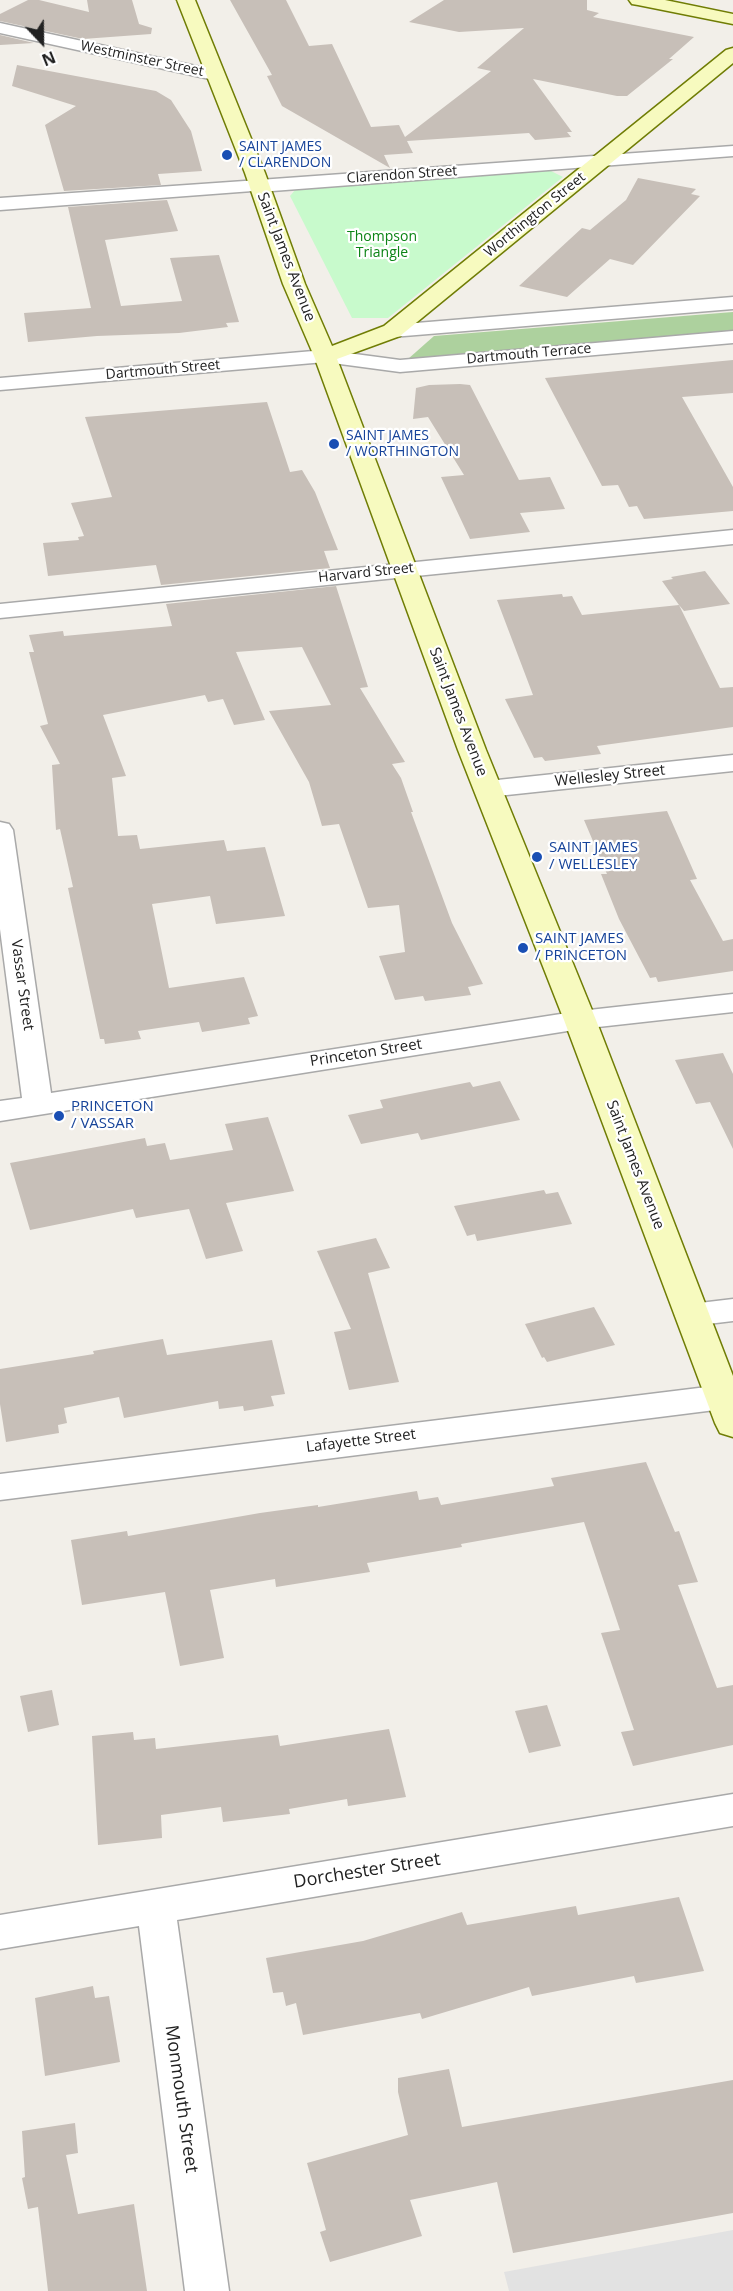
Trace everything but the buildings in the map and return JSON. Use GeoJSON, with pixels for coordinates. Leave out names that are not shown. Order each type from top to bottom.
{"type":"FeatureCollection","features":[{"type":"Feature","properties":{"kind":"main road","name":"Saint James Avenue"},"geometry":{"type":"LineString","coordinates":[[186,0],[259,186],[294,284],[325,356],[403,568],[580,1020],[728,1410]]}},
{"type":"Feature","properties":{"kind":"main road"},"geometry":{"type":"LineString","coordinates":[[638,0],[733,19]]}},
{"type":"Feature","properties":{"kind":"main road","name":"Worthington Street"},"geometry":{"type":"LineString","coordinates":[[325,356],[392,332],[733,54]]}},
{"type":"Feature","properties":{"kind":"street","name":"Westminster Street"},"geometry":{"type":"LineString","coordinates":[[0,28],[214,75]]}},
{"type":"Feature","properties":{"kind":"street","name":"Clarendon Street"},"geometry":{"type":"LineString","coordinates":[[0,204],[733,151]]}},
{"type":"Feature","properties":{"kind":"street"},"geometry":{"type":"LineString","coordinates":[[392,332],[733,303]]}},
{"type":"Feature","properties":{"kind":"street","name":"Dartmouth Terrace"},"geometry":{"type":"LineString","coordinates":[[325,356],[400,366],[733,338]]}},
{"type":"Feature","properties":{"kind":"street","name":"Dartmouth Street"},"geometry":{"type":"LineString","coordinates":[[0,384],[325,356]]}},
{"type":"Feature","properties":{"kind":"street","name":"Harvard Street"},"geometry":{"type":"LineString","coordinates":[[0,611],[403,568],[733,537]]}},
{"type":"Feature","properties":{"kind":"street","name":"Wellesley Street"},"geometry":{"type":"LineString","coordinates":[[488,789],[733,763]]}},
{"type":"Feature","properties":{"kind":"street","name":"Vassar Street"},"geometry":{"type":"LineString","coordinates":[[0,830],[38,1104]]}},
{"type":"Feature","properties":{"kind":"street","name":"Princeton Street"},"geometry":{"type":"LineString","coordinates":[[0,1111],[580,1020],[733,1003]]}},
{"type":"Feature","properties":{"kind":"street"},"geometry":{"type":"LineString","coordinates":[[691,1316],[733,1310]]}},
{"type":"Feature","properties":{"kind":"street","name":"Lafayette Street"},"geometry":{"type":"LineString","coordinates":[[0,1487],[100,1473],[728,1410]]}},
{"type":"Feature","properties":{"kind":"street","name":"Dorchester Street"},"geometry":{"type":"LineString","coordinates":[[0,1932],[733,1810]]}},
{"type":"Feature","properties":{"kind":"street","name":"Monmouth Street"},"geometry":{"type":"LineString","coordinates":[[156,1907],[207,2291]]}},
{"type":"Feature","properties":{"kind":"green space","name":"Thompson Triangle"},"geometry":{"type":"Polygon","coordinates":[[[549,170],[563,177],[388,318],[352,318],[290,196],[295,190],[549,170]]]}},
{"type":"Feature","properties":{"kind":"green space"},"geometry":{"type":"Polygon","coordinates":[[[733,312],[733,331],[408,359],[434,336],[733,312]]]}},
{"type":"Feature","properties":{"kind":"shaded area"},"geometry":{"type":"Polygon","coordinates":[[[733,2230],[733,2291],[509,2291],[504,2272],[733,2230]]]}},
{"type":"Feature","properties":{"kind":"place","name":"SAINT JAMES / CLARENDON"},"geometry":{"type":"Point","coordinates":[227,155]}},
{"type":"Feature","properties":{"kind":"place","name":"SAINT JAMES / WORTHINGTON"},"geometry":{"type":"Point","coordinates":[334,444]}},
{"type":"Feature","properties":{"kind":"place","name":"SAINT JAMES / WELLESLEY"},"geometry":{"type":"Point","coordinates":[537,857]}},
{"type":"Feature","properties":{"kind":"place","name":"SAINT JAMES / PRINCETON"},"geometry":{"type":"Point","coordinates":[523,948]}},
{"type":"Feature","properties":{"kind":"place","name":"PRINCETON / VASSAR"},"geometry":{"type":"Point","coordinates":[59,1116]}}]}
